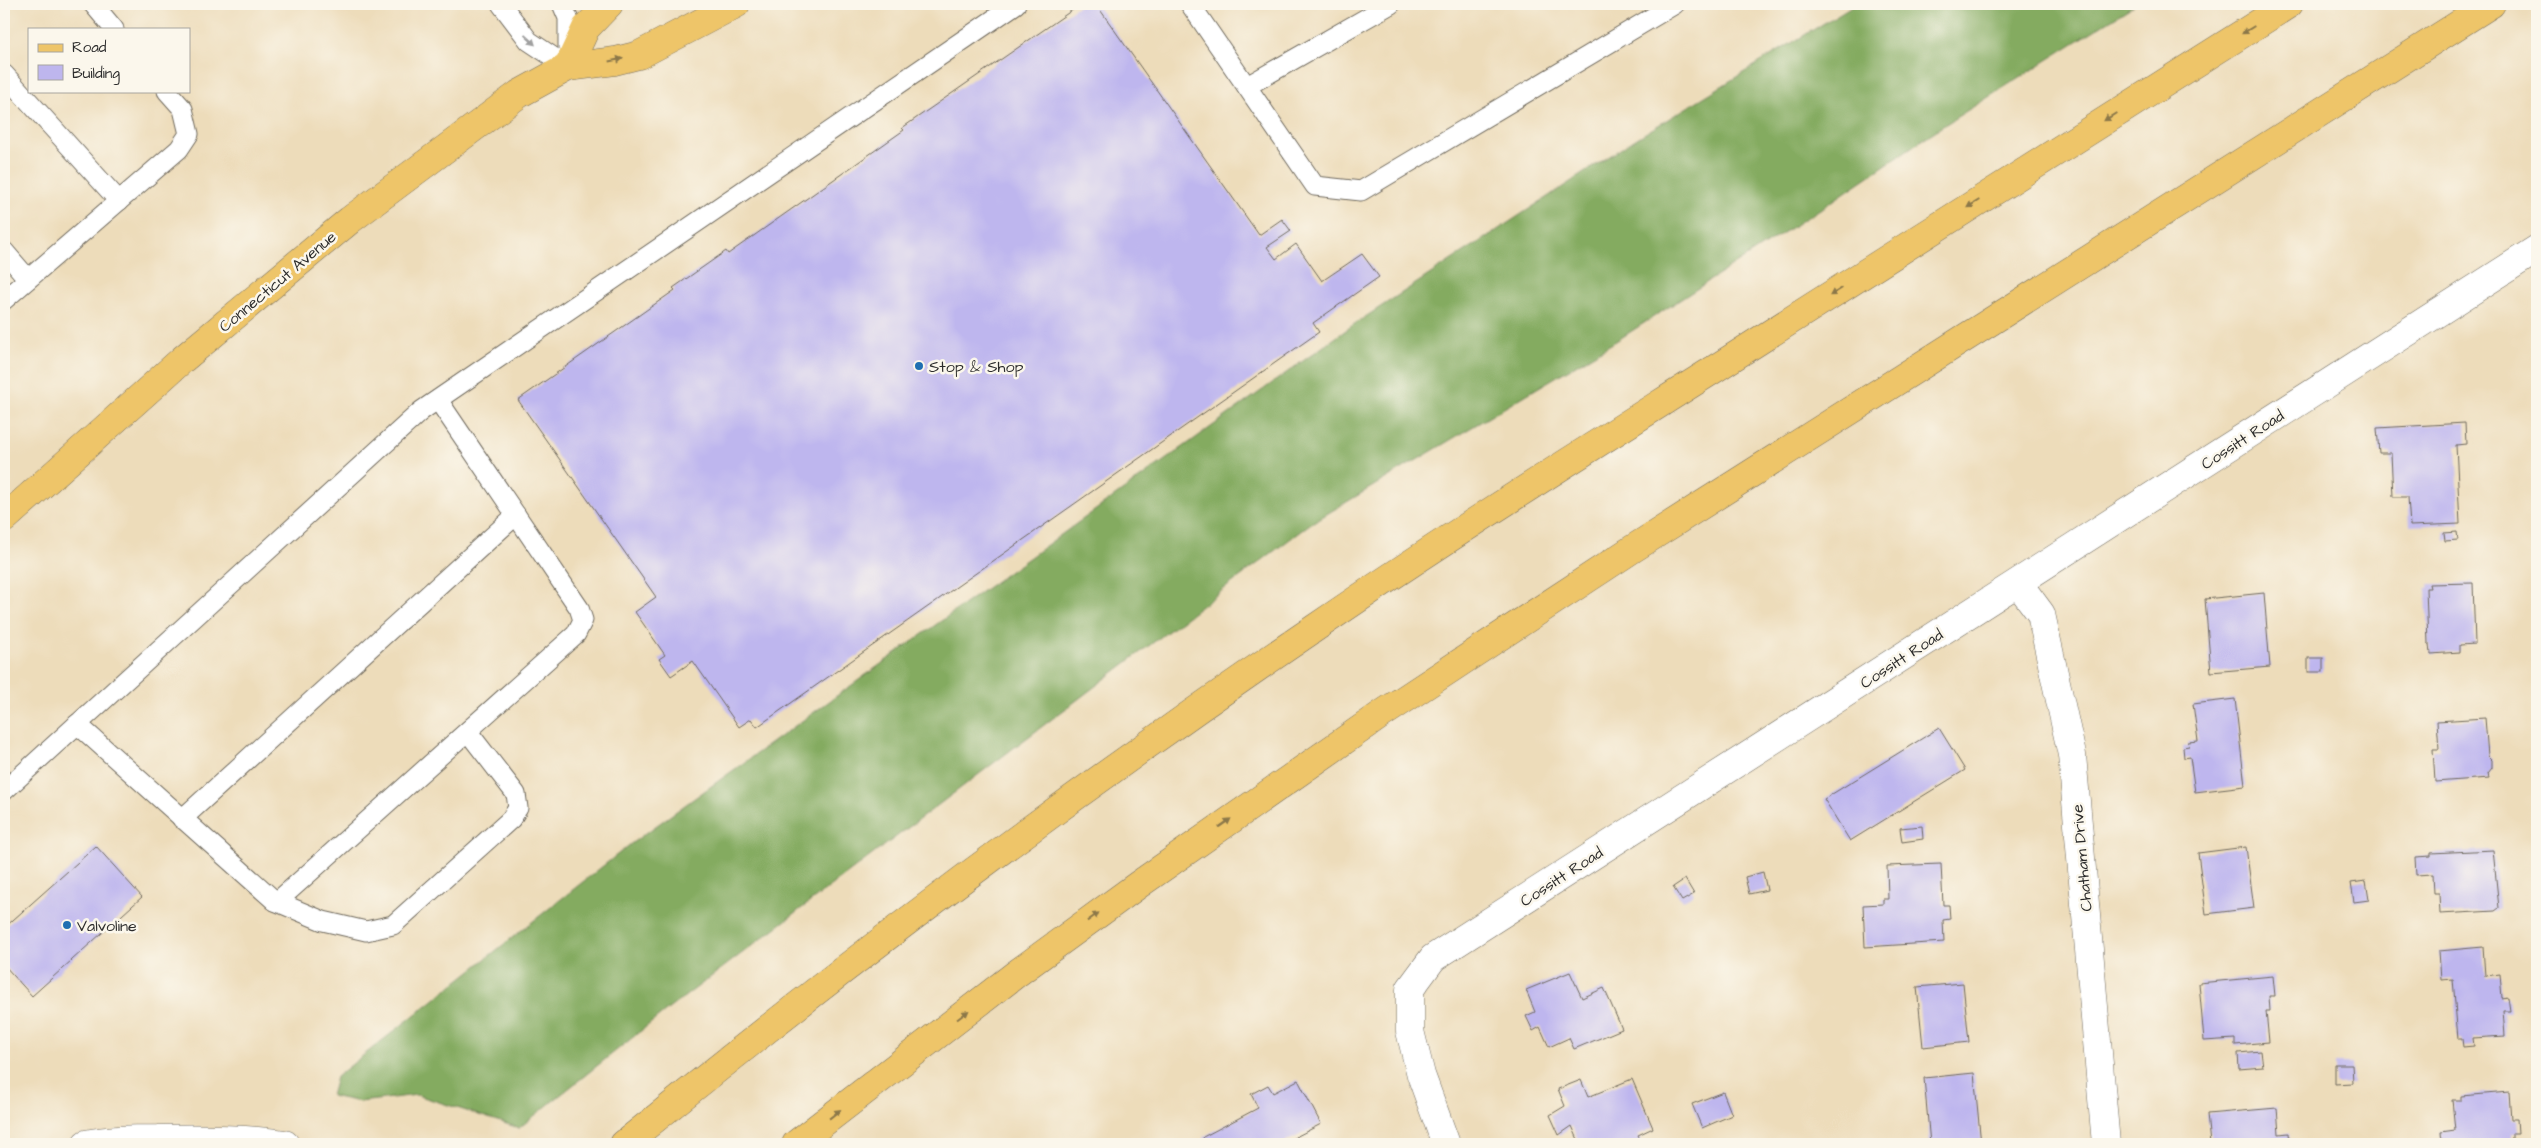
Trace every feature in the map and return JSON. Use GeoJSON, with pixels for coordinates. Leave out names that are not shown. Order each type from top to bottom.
{"type":"FeatureCollection","features":[{"type":"Feature","properties":{"kind":"main road"},"geometry":{"type":"LineString","coordinates":[[568,67],[586,28],[609,4]]}},
{"type":"Feature","properties":{"kind":"main road","name":"Connecticut Avenue"},"geometry":{"type":"LineString","coordinates":[[4,519],[182,359],[350,220],[519,94],[568,67],[614,61],[639,55],[736,4]]}},
{"type":"Feature","properties":{"kind":"main road"},"geometry":{"type":"LineString","coordinates":[[624,1144],[715,1070],[951,887],[1088,787],[1316,627],[1543,478],[2289,4]]}},
{"type":"Feature","properties":{"kind":"main road"},"geometry":{"type":"LineString","coordinates":[[796,1144],[1016,974],[1161,868],[1382,714],[1651,537],[2491,4]]}},
{"type":"Feature","properties":{"kind":"street","name":"Cossitt Road"},"geometry":{"type":"LineString","coordinates":[[1446,1144],[1421,1075],[1410,1031],[1410,989],[1433,958],[2537,249]]}},
{"type":"Feature","properties":{"kind":"street","name":"Chatham Drive"},"geometry":{"type":"LineString","coordinates":[[2018,583],[2041,614],[2072,756],[2106,1144]]}},
{"type":"Feature","properties":{"kind":"street"},"geometry":{"type":"LineString","coordinates":[[86,1144],[125,1139],[255,1139],[285,1144]]}},
{"type":"Feature","properties":{"kind":"lane"},"geometry":{"type":"LineString","coordinates":[[93,4],[113,28]]}},
{"type":"Feature","properties":{"kind":"lane"},"geometry":{"type":"LineString","coordinates":[[501,4],[529,41],[568,67]]}},
{"type":"Feature","properties":{"kind":"lane"},"geometry":{"type":"LineString","coordinates":[[562,4],[568,18],[568,67]]}},
{"type":"Feature","properties":{"kind":"lane"},"geometry":{"type":"LineString","coordinates":[[4,791],[421,412],[1016,4]]}},
{"type":"Feature","properties":{"kind":"lane"},"geometry":{"type":"LineString","coordinates":[[1190,4],[1315,186],[1361,191],[1674,4]]}},
{"type":"Feature","properties":{"kind":"lane"},"geometry":{"type":"LineString","coordinates":[[1247,86],[1391,4]]}},
{"type":"Feature","properties":{"kind":"lane"},"geometry":{"type":"LineString","coordinates":[[4,74],[118,201]]}},
{"type":"Feature","properties":{"kind":"lane"},"geometry":{"type":"LineString","coordinates":[[4,300],[179,149],[189,134],[182,109],[168,92]]}},
{"type":"Feature","properties":{"kind":"lane"},"geometry":{"type":"LineString","coordinates":[[4,251],[28,279]]}},
{"type":"Feature","properties":{"kind":"lane"},"geometry":{"type":"LineString","coordinates":[[275,901],[280,899],[576,634],[583,620],[579,608],[438,400]]}},
{"type":"Feature","properties":{"kind":"lane"},"geometry":{"type":"LineString","coordinates":[[182,820],[516,515]]}},
{"type":"Feature","properties":{"kind":"lane"},"geometry":{"type":"LineString","coordinates":[[77,724],[182,820],[275,901],[322,921],[366,931],[393,925],[512,819],[518,808],[516,794],[468,732]]}},
{"type":"Feature","properties":{"kind":"green space"},"geometry":{"type":"Polygon","coordinates":[[[1855,4],[2136,4],[1938,129],[1834,200],[1621,338],[1310,524],[671,1007],[519,1128],[417,1095],[360,1102],[331,1096],[336,1077],[632,843],[1353,325],[1634,140],[1855,4]]]}},
{"type":"Feature","properties":{"kind":"building","name":"Stop & Shop"},"geometry":{"type":"Polygon","coordinates":[[[1081,4],[1096,4],[1259,235],[1282,219],[1291,231],[1267,247],[1276,259],[1296,244],[1322,281],[1362,254],[1379,277],[1313,323],[1319,332],[757,727],[751,719],[739,727],[693,661],[671,676],[659,659],[665,655],[635,612],[656,597],[518,400],[675,290],[673,288],[726,251],[728,254],[904,130],[902,128],[1081,4]]]}},
{"type":"Feature","properties":{"kind":"building"},"geometry":{"type":"Polygon","coordinates":[[[2465,423],[2466,444],[2456,445],[2460,524],[2410,526],[2408,497],[2393,497],[2391,453],[2379,453],[2377,428],[2465,423]]]}},
{"type":"Feature","properties":{"kind":"building"},"geometry":{"type":"Polygon","coordinates":[[[2457,532],[2458,540],[2445,541],[2444,533],[2457,532]]]}},
{"type":"Feature","properties":{"kind":"building"},"geometry":{"type":"Polygon","coordinates":[[[2473,583],[2475,644],[2460,645],[2460,652],[2431,654],[2430,644],[2428,644],[2426,588],[2430,588],[2429,584],[2473,583]]]}},
{"type":"Feature","properties":{"kind":"building"},"geometry":{"type":"Polygon","coordinates":[[[2264,593],[2270,667],[2211,672],[2205,599],[2264,593]]]}},
{"type":"Feature","properties":{"kind":"building"},"geometry":{"type":"Polygon","coordinates":[[[2308,658],[2323,658],[2323,672],[2308,672],[2308,658]]]}},
{"type":"Feature","properties":{"kind":"building"},"geometry":{"type":"Polygon","coordinates":[[[2235,699],[2245,786],[2195,792],[2190,757],[2184,758],[2183,747],[2189,746],[2188,742],[2198,741],[2193,704],[2235,699]]]}},
{"type":"Feature","properties":{"kind":"building"},"geometry":{"type":"Polygon","coordinates":[[[2485,718],[2488,756],[2492,760],[2492,768],[2488,773],[2489,778],[2435,782],[2433,749],[2439,749],[2437,721],[2485,718]]]}},
{"type":"Feature","properties":{"kind":"building"},"geometry":{"type":"Polygon","coordinates":[[[1939,728],[1965,770],[1850,841],[1824,799],[1939,728]]]}},
{"type":"Feature","properties":{"kind":"building"},"geometry":{"type":"Polygon","coordinates":[[[1922,826],[1923,839],[1902,842],[1900,828],[1922,826]]]}},
{"type":"Feature","properties":{"kind":"building"},"geometry":{"type":"Polygon","coordinates":[[[96,846],[142,897],[32,996],[4,965],[4,928],[96,846]]]}},
{"type":"Feature","properties":{"kind":"building"},"geometry":{"type":"Polygon","coordinates":[[[2246,847],[2254,908],[2206,914],[2198,853],[2246,847]]]}},
{"type":"Feature","properties":{"kind":"building"},"geometry":{"type":"Polygon","coordinates":[[[2493,850],[2499,908],[2495,911],[2440,914],[2439,893],[2434,893],[2433,874],[2416,875],[2415,857],[2431,856],[2431,853],[2493,850]]]}},
{"type":"Feature","properties":{"kind":"building"},"geometry":{"type":"Polygon","coordinates":[[[1941,864],[1943,905],[1949,905],[1950,919],[1943,920],[1944,942],[1865,947],[1863,905],[1883,904],[1883,899],[1888,899],[1887,866],[1941,864]]]}},
{"type":"Feature","properties":{"kind":"building"},"geometry":{"type":"Polygon","coordinates":[[[1763,872],[1767,890],[1749,894],[1745,877],[1763,872]]]}},
{"type":"Feature","properties":{"kind":"building"},"geometry":{"type":"Polygon","coordinates":[[[1685,879],[1694,894],[1682,901],[1673,887],[1685,879]]]}},
{"type":"Feature","properties":{"kind":"building"},"geometry":{"type":"Polygon","coordinates":[[[2366,881],[2369,900],[2354,902],[2351,883],[2366,881]]]}},
{"type":"Feature","properties":{"kind":"building"},"geometry":{"type":"Polygon","coordinates":[[[2483,947],[2485,976],[2500,974],[2502,998],[2508,997],[2510,1011],[2503,1011],[2505,1036],[2473,1038],[2474,1046],[2463,1047],[2462,1039],[2458,1039],[2453,979],[2441,980],[2439,951],[2483,947]]]}},
{"type":"Feature","properties":{"kind":"building"},"geometry":{"type":"Polygon","coordinates":[[[1570,972],[1582,998],[1604,988],[1622,1029],[1574,1049],[1569,1038],[1549,1047],[1540,1027],[1533,1031],[1526,1016],[1535,1012],[1526,990],[1570,972]]]}},
{"type":"Feature","properties":{"kind":"building"},"geometry":{"type":"Polygon","coordinates":[[[2273,976],[2275,996],[2269,996],[2270,1011],[2266,1011],[2269,1042],[2235,1045],[2235,1039],[2204,1041],[2199,983],[2273,976]]]}},
{"type":"Feature","properties":{"kind":"building"},"geometry":{"type":"Polygon","coordinates":[[[1963,983],[1969,1042],[1923,1047],[1917,987],[1963,983]]]}},
{"type":"Feature","properties":{"kind":"building"},"geometry":{"type":"Polygon","coordinates":[[[2261,1051],[2263,1067],[2239,1069],[2238,1053],[2261,1051]]]}},
{"type":"Feature","properties":{"kind":"building"},"geometry":{"type":"Polygon","coordinates":[[[2335,1064],[2352,1064],[2353,1083],[2335,1084],[2335,1064]]]}},
{"type":"Feature","properties":{"kind":"building"},"geometry":{"type":"Polygon","coordinates":[[[1974,1073],[1981,1144],[1930,1144],[1924,1078],[1974,1073]]]}},
{"type":"Feature","properties":{"kind":"building"},"geometry":{"type":"Polygon","coordinates":[[[1632,1079],[1653,1128],[1638,1135],[1641,1141],[1634,1144],[1580,1144],[1572,1126],[1559,1135],[1550,1115],[1565,1106],[1558,1089],[1581,1080],[1588,1097],[1632,1079]]]}},
{"type":"Feature","properties":{"kind":"building"},"geometry":{"type":"Polygon","coordinates":[[[1298,1080],[1321,1124],[1282,1144],[1207,1144],[1203,1137],[1258,1108],[1251,1094],[1268,1085],[1273,1093],[1298,1080]]]}},
{"type":"Feature","properties":{"kind":"building"},"geometry":{"type":"Polygon","coordinates":[[[1723,1092],[1732,1115],[1702,1128],[1692,1104],[1723,1092]]]}},
{"type":"Feature","properties":{"kind":"building"},"geometry":{"type":"Polygon","coordinates":[[[2509,1092],[2511,1119],[2517,1119],[2518,1133],[2512,1133],[2512,1144],[2442,1144],[2441,1132],[2455,1130],[2452,1100],[2461,1100],[2461,1096],[2509,1092]]]}},
{"type":"Feature","properties":{"kind":"building"},"geometry":{"type":"Polygon","coordinates":[[[2277,1108],[2279,1134],[2289,1133],[2290,1144],[2210,1144],[2207,1114],[2277,1108]]]}},
{"type":"Feature","properties":{"kind":"place","name":"Stop & Shop"},"geometry":{"type":"Point","coordinates":[919,366]}},
{"type":"Feature","properties":{"kind":"place","name":"Valvoline"},"geometry":{"type":"Point","coordinates":[67,925]}}]}
